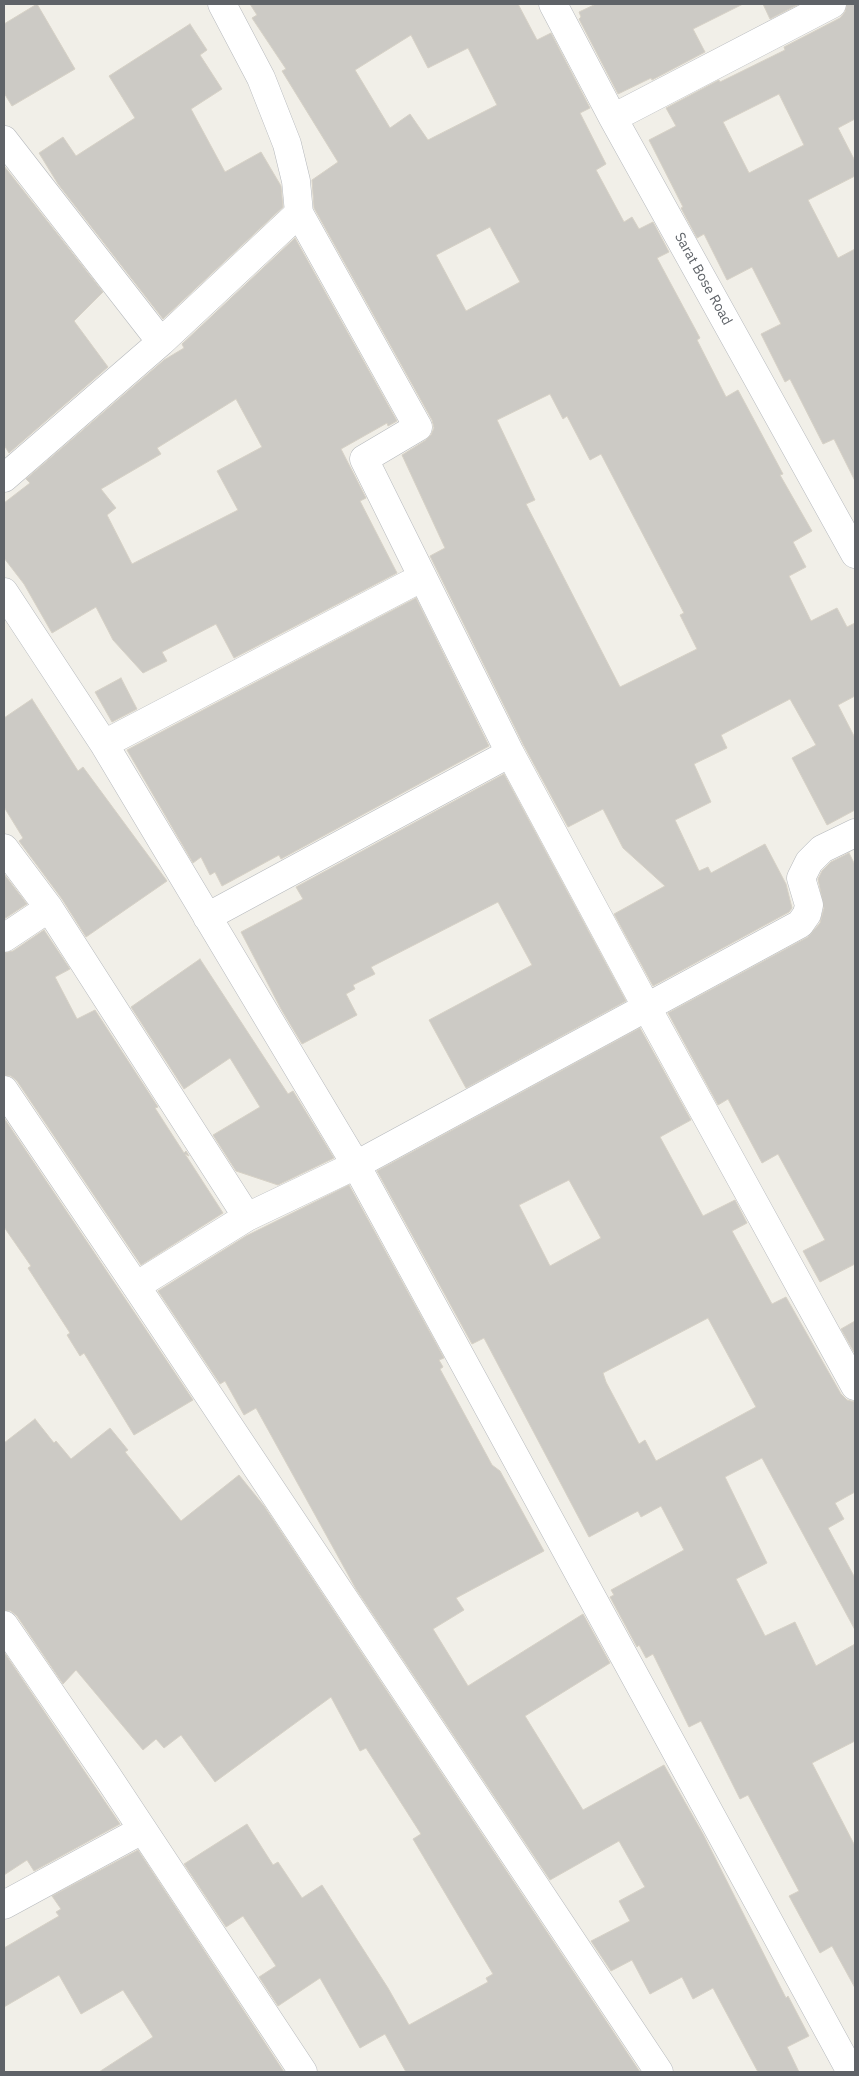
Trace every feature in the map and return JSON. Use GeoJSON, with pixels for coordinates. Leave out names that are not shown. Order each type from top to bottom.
{"type":"FeatureCollection","features":[{"type":"Feature","properties":{"kind":"street"},"geometry":{"type":"LineString","coordinates":[[222,4],[261,78],[287,144],[296,181],[299,213],[418,427],[364,459],[421,578],[510,753],[646,1006],[855,1386]]}},
{"type":"Feature","properties":{"kind":"street","name":"Sarat Bose Road"},"geometry":{"type":"LineString","coordinates":[[553,4],[613,118],[855,554]]}},
{"type":"Feature","properties":{"kind":"street"},"geometry":{"type":"LineString","coordinates":[[613,118],[832,4]]}},
{"type":"Feature","properties":{"kind":"street"},"geometry":{"type":"LineString","coordinates":[[4,140],[161,342]]}},
{"type":"Feature","properties":{"kind":"street"},"geometry":{"type":"LineString","coordinates":[[4,478],[161,342],[299,213]]}},
{"type":"Feature","properties":{"kind":"street"},"geometry":{"type":"LineString","coordinates":[[104,744],[421,578]]}},
{"type":"Feature","properties":{"kind":"street"},"geometry":{"type":"LineString","coordinates":[[4,592],[104,744],[356,1166],[851,2072]]}},
{"type":"Feature","properties":{"kind":"street"},"geometry":{"type":"LineString","coordinates":[[207,917],[510,753]]}},
{"type":"Feature","properties":{"kind":"street"},"geometry":{"type":"LineString","coordinates":[[136,1286],[247,1217],[356,1166],[646,1006],[800,924],[807,914],[809,906],[802,878],[808,862],[822,849],[855,834]]}},
{"type":"Feature","properties":{"kind":"street"},"geometry":{"type":"LineString","coordinates":[[4,848],[49,908],[247,1217]]}},
{"type":"Feature","properties":{"kind":"street"},"geometry":{"type":"LineString","coordinates":[[4,938],[49,908]]}},
{"type":"Feature","properties":{"kind":"street"},"geometry":{"type":"LineString","coordinates":[[4,1090],[659,2072]]}},
{"type":"Feature","properties":{"kind":"street"},"geometry":{"type":"LineString","coordinates":[[4,1625],[106,1774],[303,2072]]}},
{"type":"Feature","properties":{"kind":"street"},"geometry":{"type":"LineString","coordinates":[[4,1905],[142,1830]]}},
{"type":"Feature","properties":{"kind":"building"},"geometry":{"type":"Polygon","coordinates":[[[37,4],[75,69],[12,106],[4,93],[4,24],[37,4]]]}},
{"type":"Feature","properties":{"kind":"building"},"geometry":{"type":"Polygon","coordinates":[[[250,4],[518,4],[537,40],[551,33],[590,108],[580,113],[606,164],[596,170],[624,222],[632,217],[639,229],[653,222],[669,252],[657,258],[700,338],[697,340],[726,397],[738,390],[783,474],[780,475],[812,531],[793,542],[806,567],[789,576],[811,621],[837,608],[847,627],[855,623],[855,696],[838,705],[855,738],[855,810],[827,825],[792,758],[816,745],[790,699],[721,735],[727,748],[694,764],[711,802],[675,820],[699,871],[708,867],[711,873],[765,844],[786,884],[792,908],[789,912],[653,986],[614,914],[665,886],[623,848],[603,809],[568,827],[524,746],[430,556],[445,548],[402,455],[431,435],[434,428],[432,420],[314,208],[312,180],[338,162],[282,71],[286,69],[252,18],[257,15],[250,4]],[[411,35],[355,70],[390,128],[410,114],[428,140],[497,105],[468,48],[428,68],[411,35]],[[490,227],[436,255],[466,311],[520,282],[490,227]],[[550,394],[497,420],[535,500],[526,504],[620,687],[697,649],[680,615],[684,613],[601,454],[590,460],[567,416],[563,419],[550,394]]]}},
{"type":"Feature","properties":{"kind":"building"},"geometry":{"type":"Polygon","coordinates":[[[596,4],[743,4],[693,29],[705,52],[652,80],[651,78],[618,94],[579,19],[581,17],[579,12],[596,4]]]}},
{"type":"Feature","properties":{"kind":"building"},"geometry":{"type":"Polygon","coordinates":[[[763,4],[799,4],[770,19],[763,4]]]}},
{"type":"Feature","properties":{"kind":"building"},"geometry":{"type":"Polygon","coordinates":[[[847,4],[855,4],[855,119],[838,128],[855,161],[855,176],[808,200],[838,258],[855,249],[855,481],[834,439],[823,444],[790,379],[785,382],[761,334],[781,324],[752,267],[727,280],[704,234],[697,238],[649,140],[676,126],[666,108],[719,80],[720,82],[785,50],[784,47],[840,18],[845,12],[847,4]],[[779,94],[723,122],[749,173],[804,145],[779,94]]]}},
{"type":"Feature","properties":{"kind":"building"},"geometry":{"type":"Polygon","coordinates":[[[190,24],[207,50],[200,55],[222,89],[191,109],[225,172],[261,152],[281,186],[283,207],[163,319],[58,184],[39,153],[63,137],[76,156],[135,118],[109,76],[190,24]]]}},
{"type":"Feature","properties":{"kind":"building"},"geometry":{"type":"Polygon","coordinates":[[[4,166],[103,292],[74,321],[108,367],[9,453],[4,445],[4,166]]]}},
{"type":"Feature","properties":{"kind":"building"},"geometry":{"type":"Polygon","coordinates":[[[295,238],[397,421],[388,426],[387,423],[341,449],[366,498],[360,501],[397,573],[234,658],[216,624],[162,652],[167,661],[143,673],[113,640],[96,607],[52,633],[24,584],[4,558],[4,503],[30,483],[26,479],[164,360],[184,348],[182,344],[295,238]],[[236,399],[157,448],[161,454],[101,489],[116,508],[107,515],[132,564],[238,510],[217,471],[262,447],[236,399]]]}},
{"type":"Feature","properties":{"kind":"building"},"geometry":{"type":"Polygon","coordinates":[[[416,598],[489,746],[281,859],[279,855],[222,886],[215,872],[210,875],[201,857],[193,863],[127,750],[416,598]]]}},
{"type":"Feature","properties":{"kind":"building"},"geometry":{"type":"Polygon","coordinates":[[[121,678],[137,709],[112,722],[95,692],[121,678]]]}},
{"type":"Feature","properties":{"kind":"building"},"geometry":{"type":"Polygon","coordinates":[[[32,699],[78,771],[83,767],[167,881],[86,937],[62,899],[19,841],[23,838],[4,807],[4,718],[32,699]]]}},
{"type":"Feature","properties":{"kind":"building"},"geometry":{"type":"Polygon","coordinates":[[[504,774],[626,1001],[466,1088],[429,1020],[532,965],[498,902],[371,967],[375,974],[353,985],[355,989],[346,994],[357,1015],[302,1044],[281,1009],[241,932],[303,899],[296,887],[504,774]]]}},
{"type":"Feature","properties":{"kind":"building"},"geometry":{"type":"Polygon","coordinates":[[[849,853],[855,865],[855,1264],[820,1282],[803,1251],[825,1240],[778,1154],[762,1163],[728,1099],[718,1105],[668,1013],[808,937],[820,923],[824,908],[818,879],[822,871],[831,862],[849,853]]]}},
{"type":"Feature","properties":{"kind":"building"},"geometry":{"type":"Polygon","coordinates":[[[4,874],[27,904],[4,919],[4,874]]]}},
{"type":"Feature","properties":{"kind":"building"},"geometry":{"type":"Polygon","coordinates":[[[44,930],[70,969],[55,977],[77,1019],[95,1010],[158,1107],[155,1108],[184,1153],[186,1151],[189,1156],[185,1154],[223,1213],[141,1265],[17,1081],[11,1076],[4,1075],[4,953],[13,951],[44,930]]]}},
{"type":"Feature","properties":{"kind":"building"},"geometry":{"type":"Polygon","coordinates":[[[200,959],[288,1094],[293,1091],[334,1158],[278,1185],[236,1171],[213,1135],[260,1107],[230,1058],[184,1089],[131,1007],[200,959]]]}},
{"type":"Feature","properties":{"kind":"building"},"geometry":{"type":"Polygon","coordinates":[[[640,1028],[691,1120],[660,1137],[703,1216],[735,1200],[747,1223],[732,1231],[772,1304],[786,1297],[841,1394],[847,1400],[855,1402],[855,1492],[835,1503],[844,1519],[828,1528],[855,1578],[855,1630],[762,1458],[725,1477],[767,1563],[736,1579],[765,1636],[795,1622],[816,1666],[855,1644],[855,1741],[812,1763],[855,1846],[855,1988],[832,1946],[820,1953],[789,1896],[799,1891],[748,1795],[740,1799],[701,1721],[689,1727],[653,1654],[646,1658],[639,1645],[637,1647],[610,1597],[614,1595],[611,1590],[684,1550],[661,1506],[641,1517],[638,1511],[589,1537],[484,1338],[472,1344],[377,1171],[640,1028]],[[569,1180],[519,1205],[550,1266],[601,1238],[569,1180]],[[708,1318],[603,1373],[639,1444],[645,1440],[656,1461],[756,1407],[708,1318]]]}},
{"type":"Feature","properties":{"kind":"building"},"geometry":{"type":"Polygon","coordinates":[[[4,1118],[193,1400],[134,1435],[84,1353],[80,1356],[67,1335],[70,1333],[28,1268],[31,1266],[4,1227],[4,1118]]]}},
{"type":"Feature","properties":{"kind":"building"},"geometry":{"type":"Polygon","coordinates":[[[349,1185],[444,1358],[439,1360],[443,1367],[440,1369],[492,1465],[500,1471],[544,1551],[456,1598],[464,1610],[433,1629],[468,1686],[583,1614],[610,1663],[525,1716],[583,1810],[664,1765],[703,1834],[786,1998],[788,1996],[809,2036],[787,2047],[799,2072],[758,2072],[713,1988],[693,1999],[682,1977],[650,1994],[632,1960],[611,1971],[591,1941],[630,1921],[619,1901],[645,1887],[619,1841],[550,1880],[356,1589],[256,1408],[244,1415],[225,1381],[220,1384],[158,1291],[246,1236],[349,1185]]]}},
{"type":"Feature","properties":{"kind":"building"},"geometry":{"type":"Polygon","coordinates":[[[855,1321],[855,1354],[841,1329],[855,1321]]]}},
{"type":"Feature","properties":{"kind":"building"},"geometry":{"type":"Polygon","coordinates":[[[35,1419],[54,1443],[56,1441],[71,1459],[110,1428],[128,1450],[125,1452],[181,1521],[239,1475],[264,1506],[640,2072],[406,2072],[385,2034],[360,2048],[320,1978],[278,2006],[259,1977],[276,1966],[243,1916],[226,1927],[184,1864],[247,1824],[273,1865],[278,1862],[302,1898],[322,1885],[388,1988],[409,2025],[488,1982],[486,1978],[493,1974],[413,1839],[421,1834],[366,1748],[360,1751],[331,1697],[215,1782],[181,1735],[164,1748],[156,1739],[143,1750],[76,1670],[63,1684],[17,1616],[11,1611],[4,1610],[4,1443],[35,1419]]]}},
{"type":"Feature","properties":{"kind":"building"},"geometry":{"type":"Polygon","coordinates":[[[4,1652],[120,1824],[34,1871],[27,1860],[4,1875],[4,1652]]]}},
{"type":"Feature","properties":{"kind":"building"},"geometry":{"type":"Polygon","coordinates":[[[138,1850],[284,2072],[99,2072],[153,2037],[123,1990],[81,2014],[59,1975],[4,2007],[4,1948],[59,1916],[56,1912],[61,1909],[52,1896],[138,1850]]]}}]}
